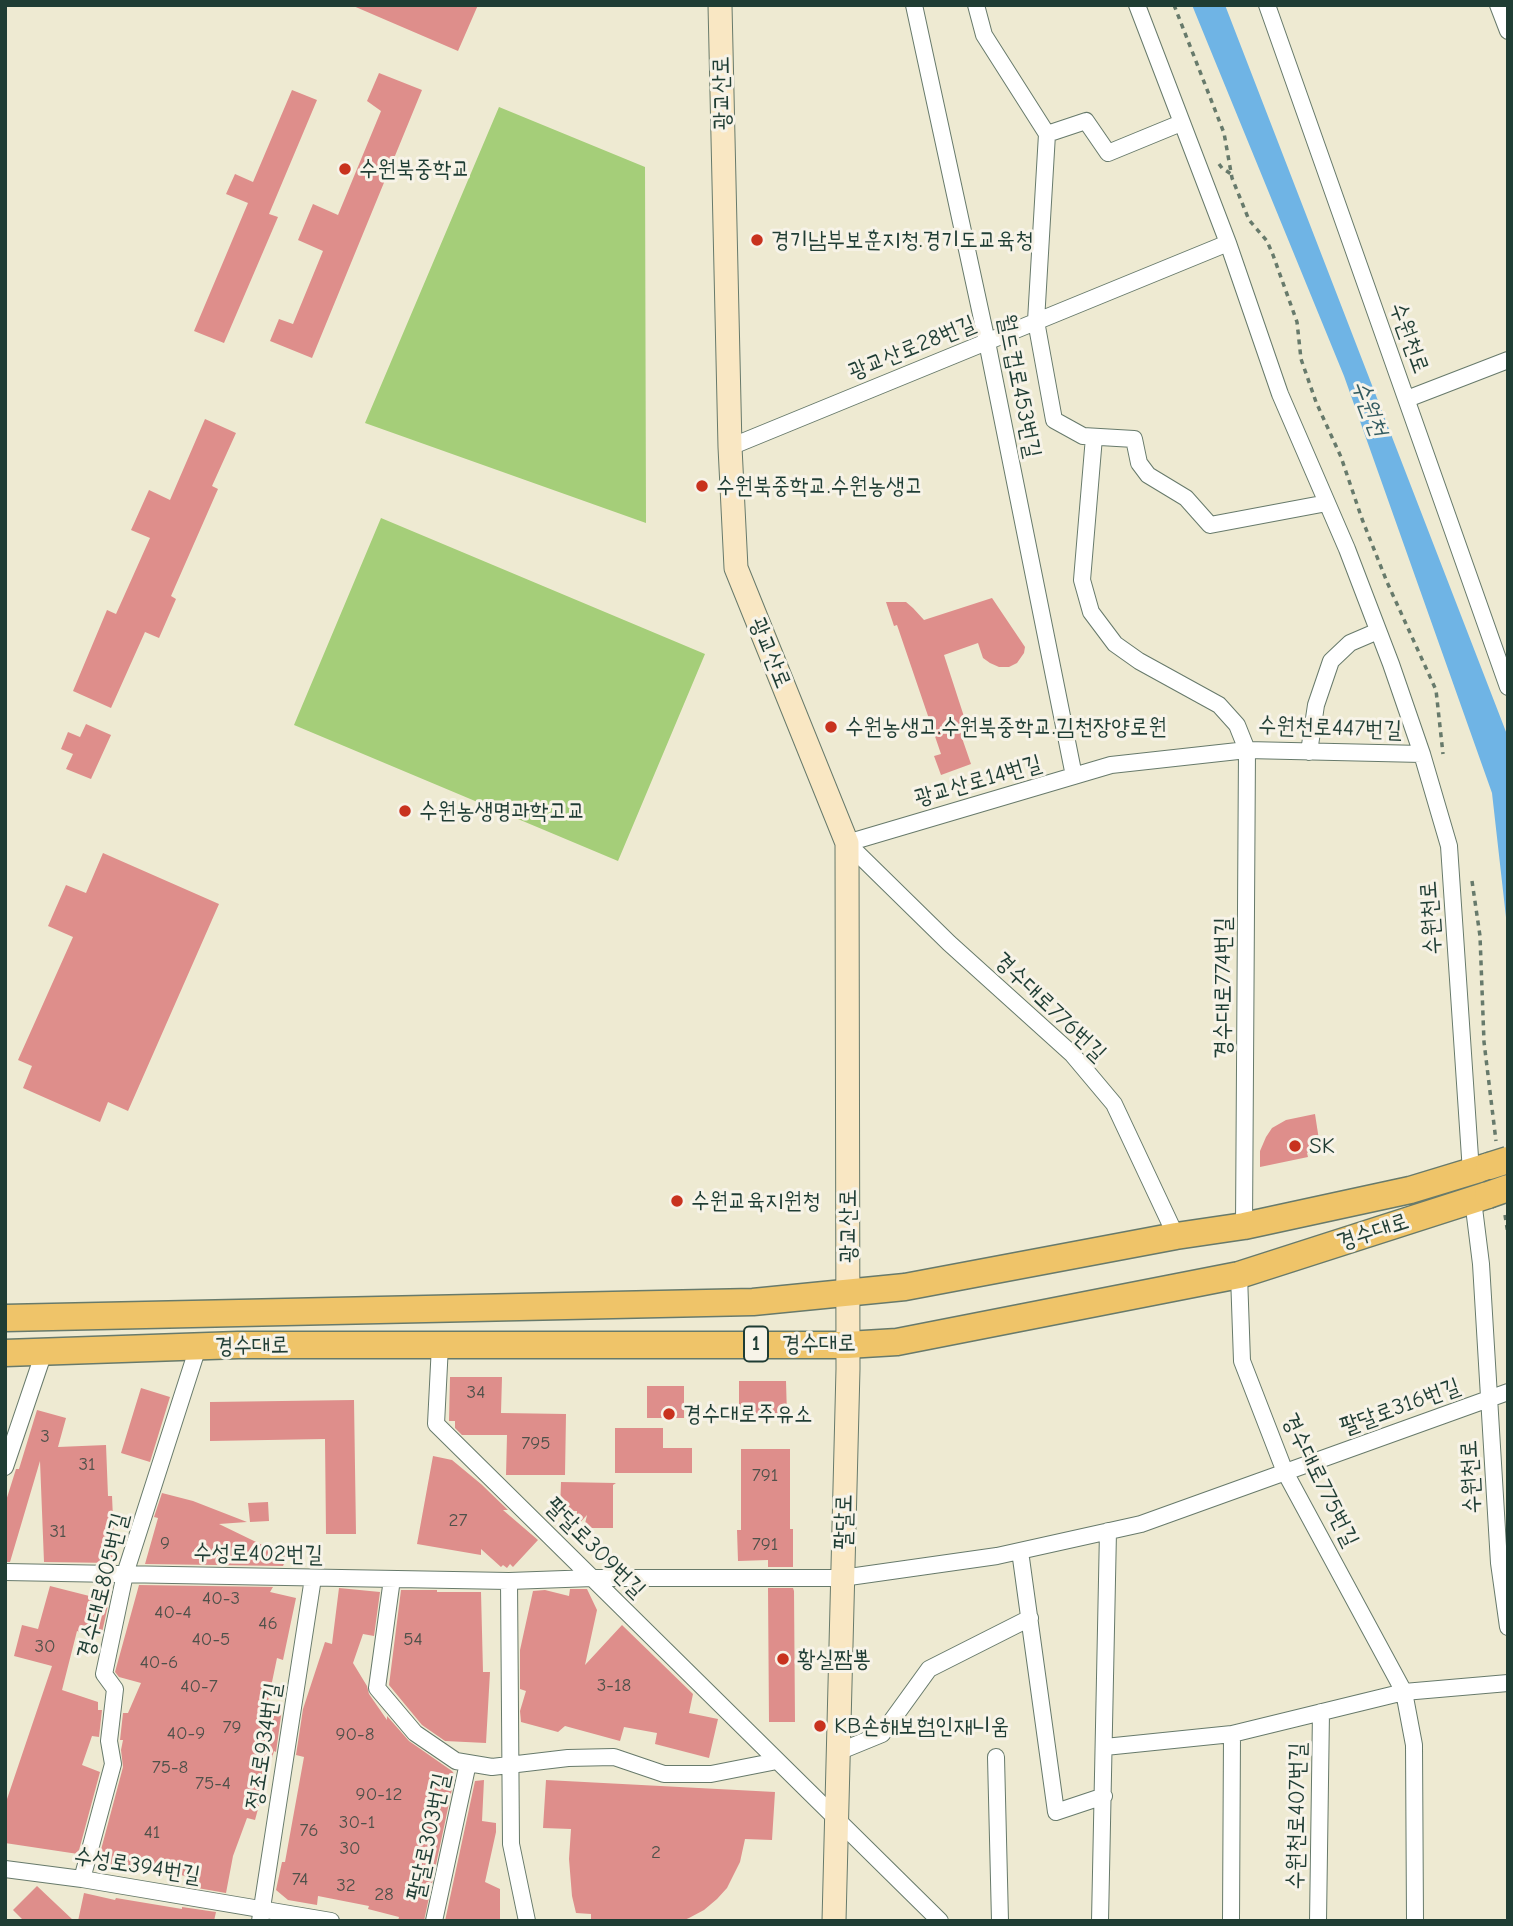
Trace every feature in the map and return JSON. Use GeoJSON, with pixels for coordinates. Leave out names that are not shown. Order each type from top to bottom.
{"type":"FeatureCollection","features":[{"type":"Feature","properties":{"kind":"main road","name":"광교산로"},"geometry":{"type":"LineString","coordinates":[[720,5],[730,447],[736,569],[847,843],[848,1292]]}},
{"type":"Feature","properties":{"kind":"main road","name":"경수대로"},"geometry":{"type":"LineString","coordinates":[[5,1318],[753,1302],[905,1287],[1244,1226],[1410,1190],[1489,1166]]}},
{"type":"Feature","properties":{"kind":"main road","name":"경수대로"},"geometry":{"type":"LineString","coordinates":[[5,1353],[198,1347],[847,1345],[897,1342],[1240,1275],[1489,1194]]}},
{"type":"Feature","properties":{"kind":"main road","name":"팔달로"},"geometry":{"type":"LineString","coordinates":[[834,1921],[848,1292]]}},
{"type":"Feature","properties":{"kind":"street","name":"월드컵로453번길"},"geometry":{"type":"LineString","coordinates":[[914,5],[987,342],[1073,776]]}},
{"type":"Feature","properties":{"kind":"street"},"geometry":{"type":"LineString","coordinates":[[976,5],[984,35],[1047,134],[1036,321],[1054,420],[1083,436],[1134,439],[1139,463],[1148,475],[1186,498],[1210,524],[1327,503]]}},
{"type":"Feature","properties":{"kind":"street","name":"수원천로"},"geometry":{"type":"LineString","coordinates":[[1137,5],[1228,243],[1280,394],[1378,631],[1422,754],[1449,846],[1489,1166]]}},
{"type":"Feature","properties":{"kind":"street","name":"수원천로"},"geometry":{"type":"LineString","coordinates":[[1267,5],[1508,687]]}},
{"type":"Feature","properties":{"kind":"street"},"geometry":{"type":"LineString","coordinates":[[1499,5],[1508,31]]}},
{"type":"Feature","properties":{"kind":"street"},"geometry":{"type":"LineString","coordinates":[[1047,134],[1086,121],[1108,153],[1181,123]]}},
{"type":"Feature","properties":{"kind":"street","name":"광교산로28번길"},"geometry":{"type":"LineString","coordinates":[[730,447],[1228,243]]}},
{"type":"Feature","properties":{"kind":"street"},"geometry":{"type":"LineString","coordinates":[[1407,398],[1508,360]]}},
{"type":"Feature","properties":{"kind":"street","name":"수원천로447번길"},"geometry":{"type":"LineString","coordinates":[[1094,437],[1082,580],[1091,612],[1115,644],[1139,661],[1219,705],[1237,725],[1247,750],[1422,754]]}},
{"type":"Feature","properties":{"kind":"street"},"geometry":{"type":"LineString","coordinates":[[1309,752],[1316,705],[1331,661],[1350,643],[1378,631]]}},
{"type":"Feature","properties":{"kind":"street","name":"광교산로14번길"},"geometry":{"type":"LineString","coordinates":[[847,843],[1111,765],[1247,750]]}},
{"type":"Feature","properties":{"kind":"street","name":"경수대로774번길"},"geometry":{"type":"LineString","coordinates":[[1244,1226],[1247,750]]}},
{"type":"Feature","properties":{"kind":"street","name":"경수대로776번길"},"geometry":{"type":"LineString","coordinates":[[847,843],[949,943],[1072,1054],[1114,1104],[1176,1237]]}},
{"type":"Feature","properties":{"kind":"street","name":"수원천로"},"geometry":{"type":"LineString","coordinates":[[1489,1194],[1481,1264],[1500,1395],[1499,1563],[1508,1627]]}},
{"type":"Feature","properties":{"kind":"street","name":"경수대로775번길"},"geometry":{"type":"LineString","coordinates":[[1240,1275],[1242,1361],[1285,1472],[1404,1692],[1414,1745],[1415,1921]]}},
{"type":"Feature","properties":{"kind":"street","name":"팔달로309번길"},"geometry":{"type":"LineString","coordinates":[[440,1345],[436,1424],[940,1921]]}},
{"type":"Feature","properties":{"kind":"street","name":"경수대로805번길"},"geometry":{"type":"LineString","coordinates":[[82,1879],[113,1764],[109,1741],[115,1689],[104,1674],[125,1574],[198,1347]]}},
{"type":"Feature","properties":{"kind":"street"},"geometry":{"type":"LineString","coordinates":[[5,1467],[44,1352]]}},
{"type":"Feature","properties":{"kind":"street","name":"팔달로316번길"},"geometry":{"type":"LineString","coordinates":[[842,1578],[997,1556],[1141,1524],[1500,1395]]}},
{"type":"Feature","properties":{"kind":"street"},"geometry":{"type":"LineString","coordinates":[[1100,1921],[1108,1531]]}},
{"type":"Feature","properties":{"kind":"street"},"geometry":{"type":"LineString","coordinates":[[1020,1551],[1056,1812],[1104,1796]]}},
{"type":"Feature","properties":{"kind":"street","name":"수성로402번길"},"geometry":{"type":"LineString","coordinates":[[5,1572],[509,1581],[593,1578],[842,1578]]}},
{"type":"Feature","properties":{"kind":"street","name":"정조로934번길"},"geometry":{"type":"LineString","coordinates":[[260,1915],[313,1578]]}},
{"type":"Feature","properties":{"kind":"street"},"geometry":{"type":"LineString","coordinates":[[392,1579],[377,1688],[415,1733],[456,1761],[492,1767],[568,1758],[614,1757],[664,1774],[711,1774],[777,1761]]}},
{"type":"Feature","properties":{"kind":"street"},"geometry":{"type":"LineString","coordinates":[[509,1581],[511,1844],[527,1921]]}},
{"type":"Feature","properties":{"kind":"street"},"geometry":{"type":"LineString","coordinates":[[838,1752],[882,1734],[929,1669],[1030,1618]]}},
{"type":"Feature","properties":{"kind":"street"},"geometry":{"type":"LineString","coordinates":[[1105,1747],[1232,1734],[1404,1692],[1508,1683]]}},
{"type":"Feature","properties":{"kind":"street","name":"수원천로407번길"},"geometry":{"type":"LineString","coordinates":[[1318,1921],[1321,1712]]}},
{"type":"Feature","properties":{"kind":"street"},"geometry":{"type":"LineString","coordinates":[[1231,1921],[1232,1734]]}},
{"type":"Feature","properties":{"kind":"street"},"geometry":{"type":"LineString","coordinates":[[996,1757],[1000,1921]]}},
{"type":"Feature","properties":{"kind":"street","name":"팔달로303번길"},"geometry":{"type":"LineString","coordinates":[[434,1921],[468,1763]]}},
{"type":"Feature","properties":{"kind":"street","name":"수성로394번길"},"geometry":{"type":"LineString","coordinates":[[5,1869],[82,1879],[260,1915]]}},
{"type":"Feature","properties":{"kind":"street"},"geometry":{"type":"LineString","coordinates":[[260,1915],[331,1921]]}},
{"type":"Feature","properties":{"kind":"green space"},"geometry":{"type":"Polygon","coordinates":[[[499,107],[645,167],[646,523],[365,423],[499,107]]]}},
{"type":"Feature","properties":{"kind":"green space"},"geometry":{"type":"Polygon","coordinates":[[[381,518],[705,654],[618,861],[294,725],[381,518]]]}},
{"type":"Feature","properties":{"kind":"water","name":"수원천"},"geometry":{"type":"Polygon","coordinates":[[[1192,5],[1225,5],[1508,737],[1508,935],[1492,793],[1344,376],[1192,5]]]}},
{"type":"Feature","properties":{"kind":"building"},"geometry":{"type":"Polygon","coordinates":[[[351,5],[478,5],[458,51],[351,5]]]}},
{"type":"Feature","properties":{"kind":"building"},"geometry":{"type":"Polygon","coordinates":[[[379,73],[422,90],[312,358],[270,341],[279,319],[293,324],[323,251],[298,240],[313,204],[338,215],[381,111],[367,101],[379,73]]]}},
{"type":"Feature","properties":{"kind":"building"},"geometry":{"type":"Polygon","coordinates":[[[292,90],[317,100],[269,214],[278,217],[224,343],[194,331],[248,203],[226,194],[235,174],[253,182],[292,90]]]}},
{"type":"Feature","properties":{"kind":"building"},"geometry":{"type":"Polygon","coordinates":[[[205,419],[236,433],[212,486],[218,489],[171,596],[176,599],[159,638],[145,632],[111,708],[73,691],[107,610],[116,614],[150,538],[131,530],[149,490],[170,500],[205,419]]]}},
{"type":"Feature","properties":{"kind":"building"},"geometry":{"type":"Polygon","coordinates":[[[992,598],[1025,647],[1024,653],[1017,663],[1009,667],[999,667],[983,658],[978,643],[944,655],[970,735],[962,738],[971,764],[941,775],[934,756],[941,754],[897,625],[894,626],[886,602],[906,602],[924,620],[992,598]]]}},
{"type":"Feature","properties":{"kind":"building"},"geometry":{"type":"Polygon","coordinates":[[[86,724],[111,735],[91,779],[66,769],[73,754],[61,749],[68,732],[80,737],[86,724]]]}},
{"type":"Feature","properties":{"kind":"building"},"geometry":{"type":"Polygon","coordinates":[[[103,853],[219,904],[128,1111],[108,1102],[100,1122],[23,1088],[32,1066],[18,1060],[73,937],[48,926],[66,885],[86,893],[103,853]]]}},
{"type":"Feature","properties":{"kind":"building"},"geometry":{"type":"Polygon","coordinates":[[[1315,1114],[1319,1140],[1316,1147],[1307,1153],[1308,1157],[1260,1167],[1260,1151],[1272,1128],[1286,1120],[1315,1114]]]}},
{"type":"Feature","properties":{"kind":"building"},"geometry":{"type":"Polygon","coordinates":[[[450,1377],[502,1377],[501,1413],[566,1414],[565,1475],[506,1475],[507,1435],[462,1435],[455,1428],[455,1421],[449,1421],[450,1377]]]}},
{"type":"Feature","properties":{"kind":"building"},"geometry":{"type":"Polygon","coordinates":[[[739,1381],[786,1381],[787,1416],[739,1417],[739,1381]]]}},
{"type":"Feature","properties":{"kind":"building"},"geometry":{"type":"Polygon","coordinates":[[[647,1386],[684,1386],[684,1418],[647,1418],[647,1386]]]}},
{"type":"Feature","properties":{"kind":"building"},"geometry":{"type":"Polygon","coordinates":[[[141,1388],[170,1397],[150,1462],[121,1453],[141,1388]]]}},
{"type":"Feature","properties":{"kind":"building"},"geometry":{"type":"Polygon","coordinates":[[[354,1400],[356,1534],[326,1534],[325,1439],[210,1441],[210,1402],[354,1400]]]}},
{"type":"Feature","properties":{"kind":"building"},"geometry":{"type":"Polygon","coordinates":[[[37,1410],[66,1418],[58,1447],[106,1445],[108,1496],[112,1496],[115,1563],[44,1562],[40,1461],[10,1562],[5,1562],[5,1504],[37,1410]]]}},
{"type":"Feature","properties":{"kind":"building"},"geometry":{"type":"Polygon","coordinates":[[[615,1428],[663,1428],[663,1448],[692,1448],[692,1473],[615,1473],[615,1428]]]}},
{"type":"Feature","properties":{"kind":"building"},"geometry":{"type":"Polygon","coordinates":[[[741,1449],[790,1449],[793,1567],[768,1567],[768,1560],[738,1561],[737,1530],[741,1530],[741,1449]]]}},
{"type":"Feature","properties":{"kind":"building"},"geometry":{"type":"Polygon","coordinates":[[[433,1456],[452,1460],[481,1484],[508,1510],[503,1510],[538,1540],[513,1567],[510,1564],[507,1568],[503,1565],[501,1567],[481,1549],[481,1555],[417,1544],[433,1456]]]}},
{"type":"Feature","properties":{"kind":"building"},"geometry":{"type":"Polygon","coordinates":[[[561,1482],[616,1483],[613,1485],[613,1528],[584,1528],[587,1515],[577,1526],[577,1511],[560,1511],[561,1482]]]}},
{"type":"Feature","properties":{"kind":"building"},"geometry":{"type":"Polygon","coordinates":[[[162,1493],[193,1501],[247,1522],[219,1524],[287,1557],[283,1566],[145,1564],[158,1518],[154,1517],[162,1493]]]}},
{"type":"Feature","properties":{"kind":"building"},"geometry":{"type":"Polygon","coordinates":[[[268,1502],[269,1521],[250,1522],[248,1503],[268,1502]]]}},
{"type":"Feature","properties":{"kind":"building"},"geometry":{"type":"Polygon","coordinates":[[[139,1585],[273,1587],[270,1592],[296,1598],[283,1660],[277,1658],[267,1706],[282,1709],[276,1752],[274,1751],[255,1820],[247,1818],[233,1856],[226,1893],[186,1886],[188,1877],[139,1863],[136,1873],[98,1861],[123,1767],[123,1740],[120,1740],[123,1713],[128,1713],[141,1683],[119,1677],[115,1672],[139,1585]]]}},
{"type":"Feature","properties":{"kind":"building"},"geometry":{"type":"Polygon","coordinates":[[[50,1586],[109,1601],[101,1637],[77,1631],[62,1690],[98,1702],[98,1710],[102,1710],[99,1737],[92,1736],[82,1765],[100,1772],[78,1854],[5,1843],[5,1805],[52,1666],[14,1656],[22,1625],[38,1629],[50,1586]]]}},
{"type":"Feature","properties":{"kind":"building"},"geometry":{"type":"Polygon","coordinates":[[[339,1588],[380,1592],[374,1636],[363,1634],[353,1663],[369,1694],[387,1720],[387,1716],[409,1741],[455,1775],[424,1921],[398,1921],[399,1917],[368,1909],[369,1906],[318,1896],[317,1905],[288,1900],[276,1890],[282,1862],[285,1862],[304,1757],[296,1755],[303,1709],[325,1642],[332,1644],[339,1588]]]}},
{"type":"Feature","properties":{"kind":"building"},"geometry":{"type":"Polygon","coordinates":[[[768,1588],[793,1588],[794,1591],[795,1722],[769,1722],[768,1588]]]}},
{"type":"Feature","properties":{"kind":"building"},"geometry":{"type":"Polygon","coordinates":[[[570,1589],[587,1589],[597,1610],[585,1665],[622,1625],[693,1694],[689,1713],[718,1719],[709,1758],[655,1744],[657,1733],[624,1727],[620,1741],[565,1726],[558,1732],[521,1722],[520,1711],[526,1691],[520,1689],[520,1650],[533,1591],[545,1590],[569,1596],[570,1589]]]}},
{"type":"Feature","properties":{"kind":"building"},"geometry":{"type":"Polygon","coordinates":[[[401,1590],[481,1592],[483,1672],[490,1672],[486,1743],[445,1741],[422,1725],[389,1685],[401,1590]]]}},
{"type":"Feature","properties":{"kind":"building"},"geometry":{"type":"Polygon","coordinates":[[[484,1780],[482,1821],[496,1823],[485,1882],[500,1889],[500,1921],[445,1921],[475,1781],[484,1780]]]}},
{"type":"Feature","properties":{"kind":"building"},"geometry":{"type":"Polygon","coordinates":[[[546,1780],[775,1792],[772,1840],[745,1839],[740,1862],[727,1888],[704,1910],[689,1918],[682,1921],[591,1921],[591,1914],[576,1913],[572,1896],[569,1859],[571,1829],[543,1828],[546,1780]]]}},
{"type":"Feature","properties":{"kind":"building"},"geometry":{"type":"Polygon","coordinates":[[[37,1886],[74,1921],[24,1921],[13,1910],[37,1886]]]}},
{"type":"Feature","properties":{"kind":"building"},"geometry":{"type":"Polygon","coordinates":[[[84,1893],[115,1900],[116,1898],[216,1912],[214,1921],[78,1921],[84,1893]]]}},
{"type":"Feature","properties":{"kind":"place","name":"수원북중학교"},"geometry":{"type":"Point","coordinates":[345,169]}},
{"type":"Feature","properties":{"kind":"place","name":"경기남부보훈지청.경기도교육청"},"geometry":{"type":"Point","coordinates":[757,240]}},
{"type":"Feature","properties":{"kind":"place","name":"수원북중학교.수원농생고"},"geometry":{"type":"Point","coordinates":[702,486]}},
{"type":"Feature","properties":{"kind":"place","name":"수원농생고.수원북중학교.김천장양로원"},"geometry":{"type":"Point","coordinates":[831,727]}},
{"type":"Feature","properties":{"kind":"place","name":"수원농생명과학고교"},"geometry":{"type":"Point","coordinates":[405,811]}},
{"type":"Feature","properties":{"kind":"place","name":"SK"},"geometry":{"type":"Point","coordinates":[1295,1146]}},
{"type":"Feature","properties":{"kind":"place","name":"수원교육지원청"},"geometry":{"type":"Point","coordinates":[677,1201]}},
{"type":"Feature","properties":{"kind":"place","name":"경수대로주유소"},"geometry":{"type":"Point","coordinates":[669,1414]}},
{"type":"Feature","properties":{"kind":"place","name":"황실짬뽕"},"geometry":{"type":"Point","coordinates":[783,1659]}},
{"type":"Feature","properties":{"kind":"place","name":"KB손해보험인재니움"},"geometry":{"type":"Point","coordinates":[820,1726]}}]}
